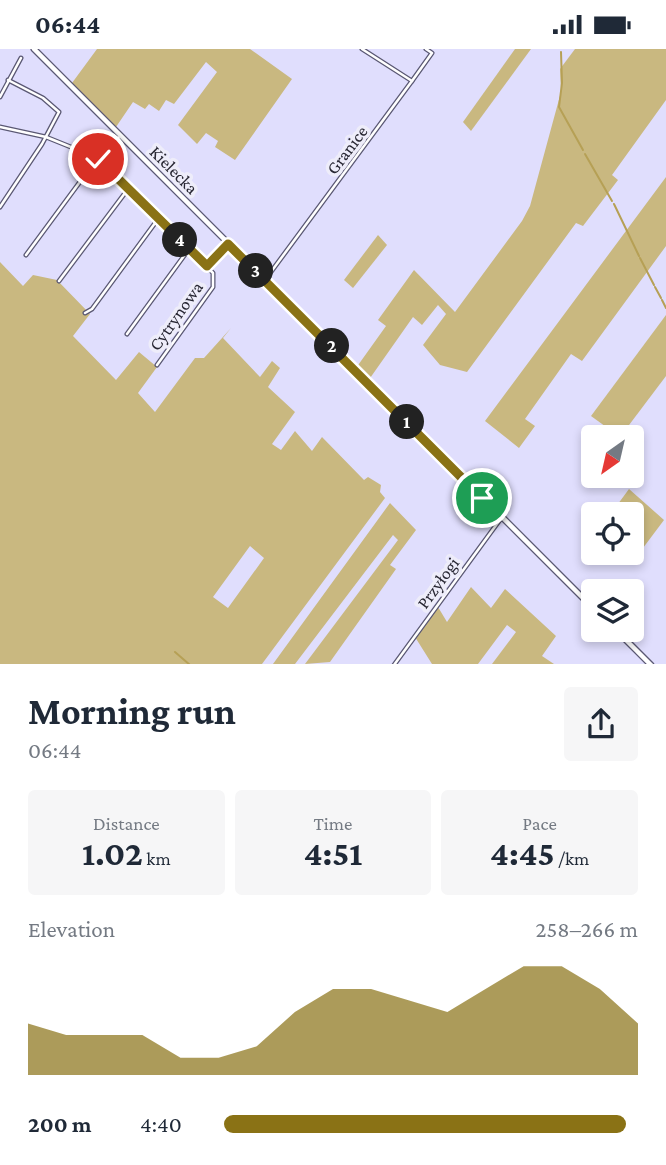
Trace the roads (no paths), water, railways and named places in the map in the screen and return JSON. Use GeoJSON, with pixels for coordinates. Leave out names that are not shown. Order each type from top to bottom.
{"type":"FeatureCollection","features":[{"type":"Feature","properties":{"kind":"street","name":"Kielecka"},"geometry":{"type":"LineString","coordinates":[[34,49],[581,596]]}},
{"type":"Feature","properties":{"kind":"street"},"geometry":{"type":"LineString","coordinates":[[362,49],[412,81]]}},
{"type":"Feature","properties":{"kind":"street"},"geometry":{"type":"LineString","coordinates":[[426,49],[432,53]]}},
{"type":"Feature","properties":{"kind":"street","name":"Granice"},"geometry":{"type":"LineString","coordinates":[[265,280],[435,49]]}},
{"type":"Feature","properties":{"kind":"street"},"geometry":{"type":"LineString","coordinates":[[0,97],[20,58]]}},
{"type":"Feature","properties":{"kind":"street"},"geometry":{"type":"LineString","coordinates":[[0,207],[47,137],[59,112],[43,99],[8,80]]}},
{"type":"Feature","properties":{"kind":"street"},"geometry":{"type":"LineString","coordinates":[[0,127],[47,137],[98,159],[207,266],[228,244]]}},
{"type":"Feature","properties":{"kind":"street"},"geometry":{"type":"LineString","coordinates":[[26,255],[98,159],[120,135]]}},
{"type":"Feature","properties":{"kind":"street"},"geometry":{"type":"LineString","coordinates":[[59,282],[128,189]]}},
{"type":"Feature","properties":{"kind":"street"},"geometry":{"type":"LineString","coordinates":[[85,313],[92,309],[158,219]]}},
{"type":"Feature","properties":{"kind":"street"},"geometry":{"type":"LineString","coordinates":[[127,334],[189,249]]}},
{"type":"Feature","properties":{"kind":"street","name":"Cytrynowa"},"geometry":{"type":"LineString","coordinates":[[157,365],[214,287],[215,281],[207,266]]}},
{"type":"Feature","properties":{"kind":"street","name":"Przyłogi"},"geometry":{"type":"LineString","coordinates":[[394,664],[502,517]]}},
{"type":"Feature","properties":{"kind":"street"},"geometry":{"type":"LineString","coordinates":[[628,642],[651,664]]}},
{"type":"Feature","properties":{"kind":"waterway"},"geometry":{"type":"LineString","coordinates":[[561,52],[562,83],[559,107],[583,150]]}},
{"type":"Feature","properties":{"kind":"waterway"},"geometry":{"type":"LineString","coordinates":[[585,154],[612,201]]}},
{"type":"Feature","properties":{"kind":"waterway"},"geometry":{"type":"LineString","coordinates":[[614,204],[639,256]]}},
{"type":"Feature","properties":{"kind":"waterway"},"geometry":{"type":"LineString","coordinates":[[640,258],[654,285]]}},
{"type":"Feature","properties":{"kind":"waterway"},"geometry":{"type":"LineString","coordinates":[[655,287],[661,298]]}},
{"type":"Feature","properties":{"kind":"waterway"},"geometry":{"type":"LineString","coordinates":[[662,300],[666,308]]}},
{"type":"Feature","properties":{"kind":"waterway"},"geometry":{"type":"LineString","coordinates":[[175,652],[189,664]]}}]}
